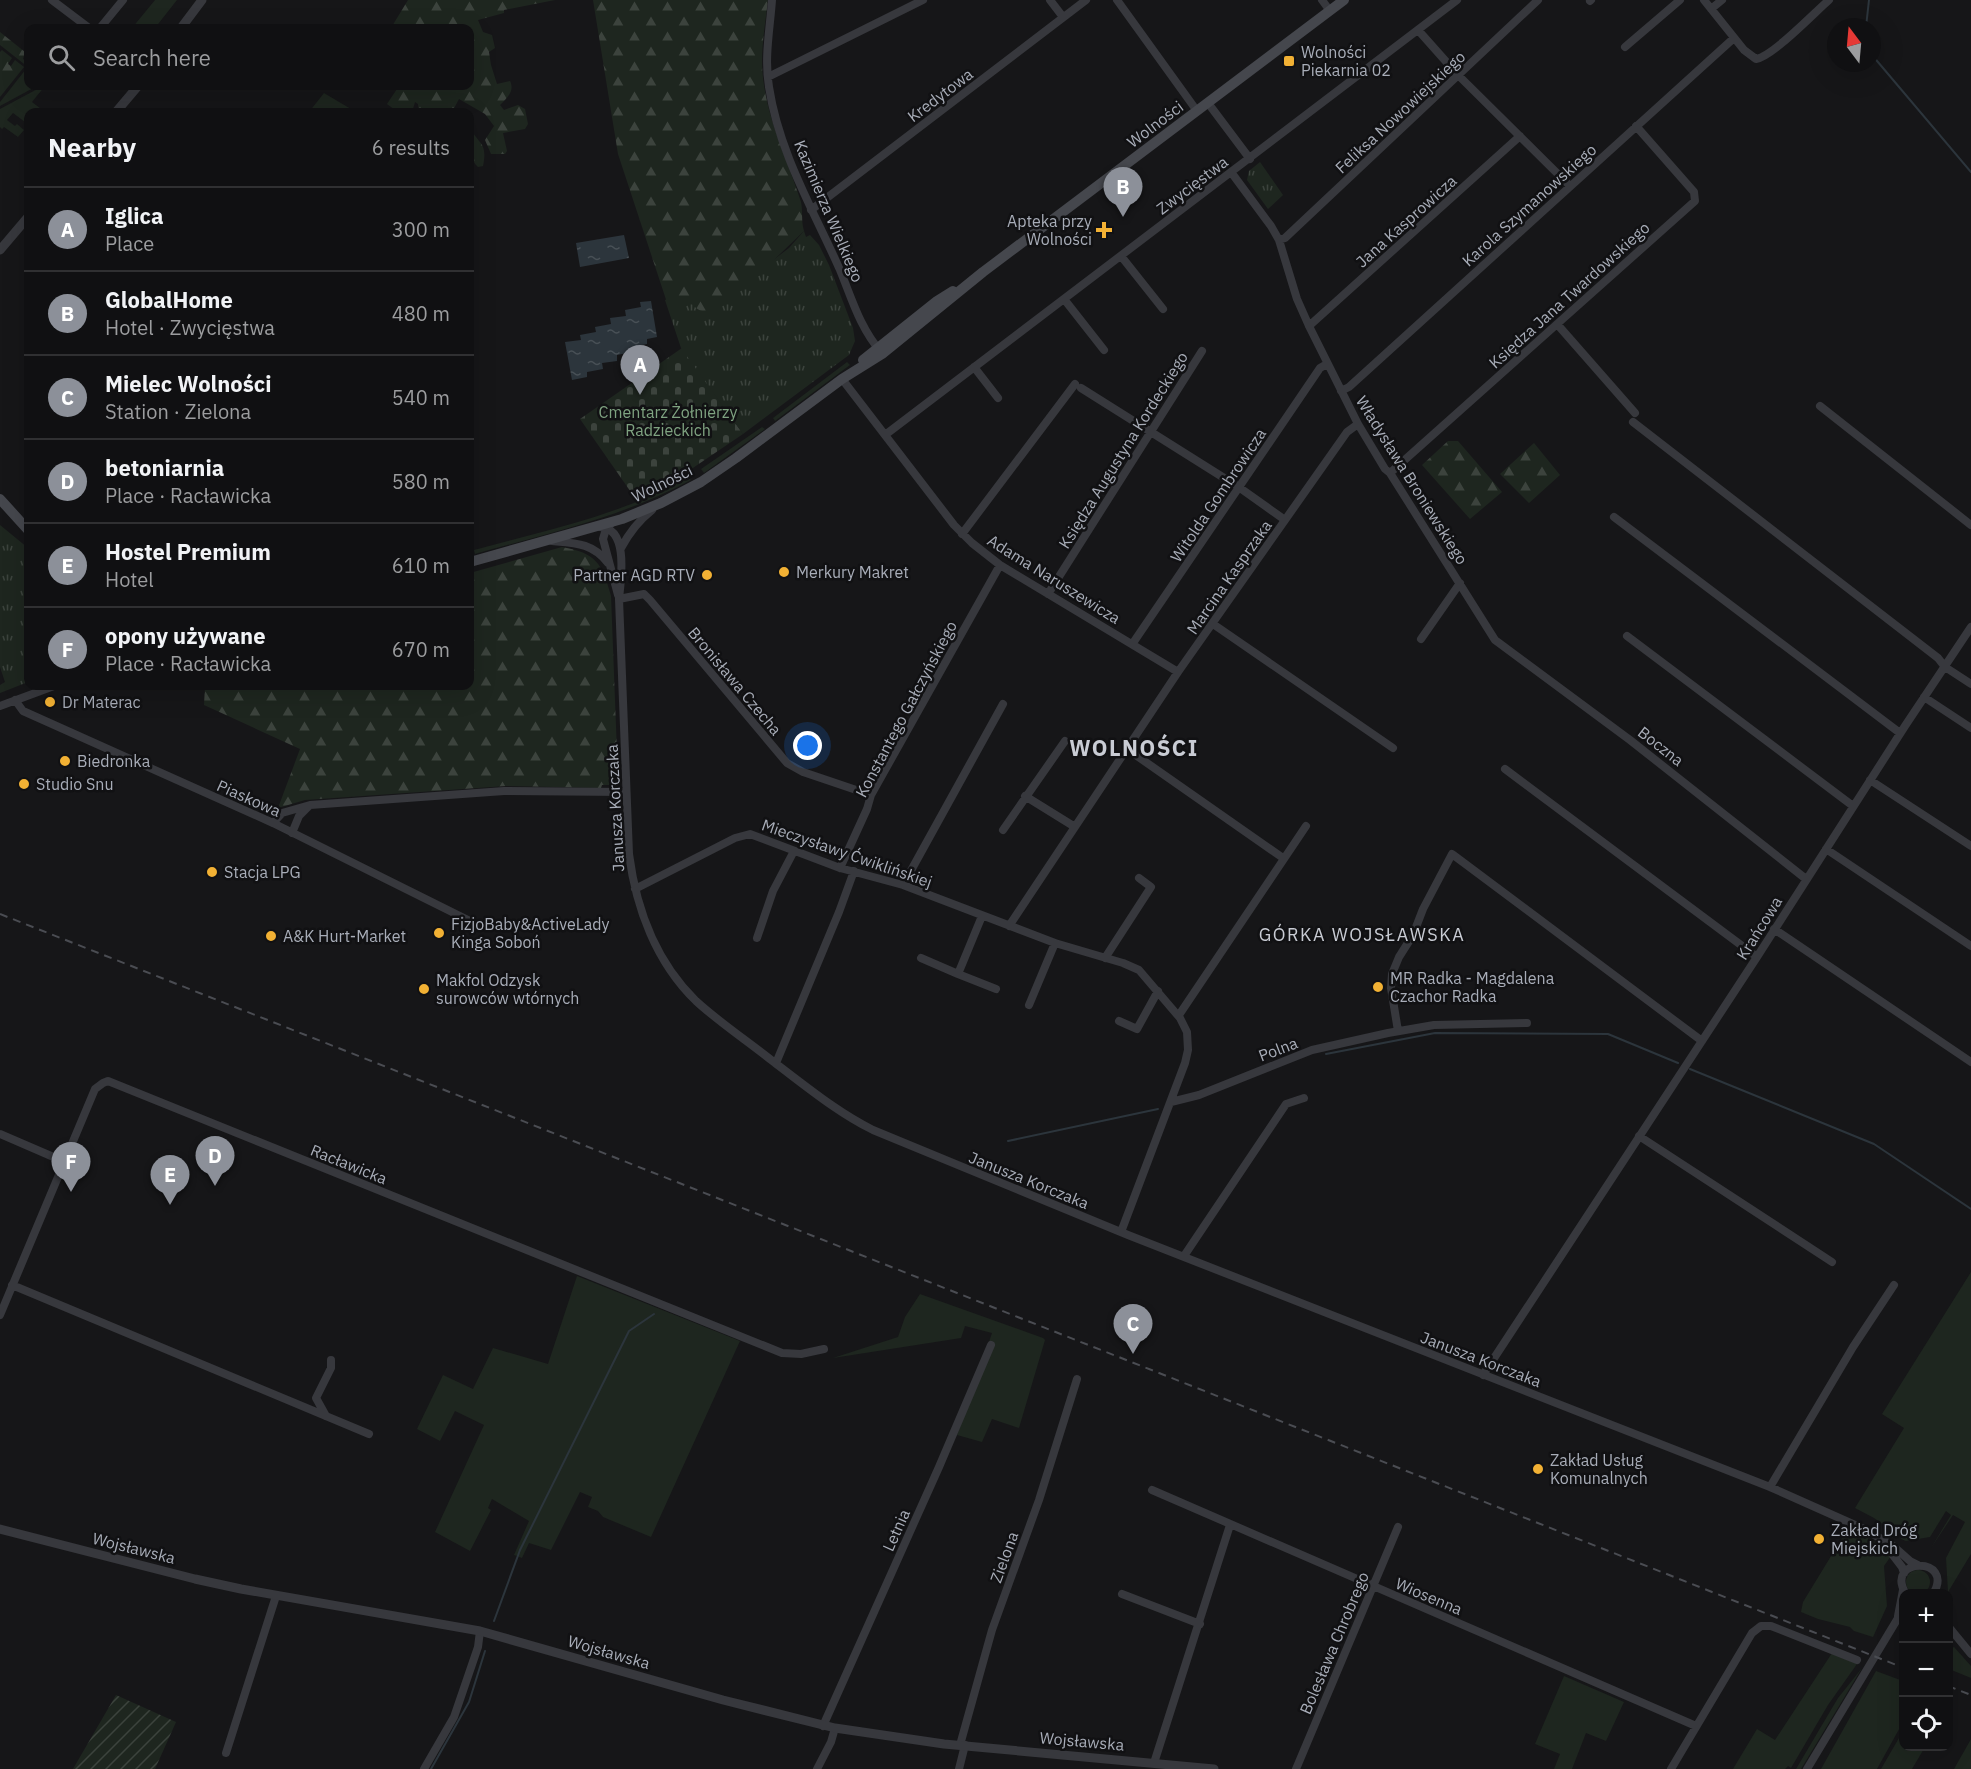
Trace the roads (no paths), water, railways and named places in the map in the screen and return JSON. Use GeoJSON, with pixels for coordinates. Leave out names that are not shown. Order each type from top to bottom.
{"type":"FeatureCollection","features":[{"type":"Feature","properties":{"kind":"main road","name":"Wolności"},"geometry":{"type":"LineString","coordinates":[[474,561],[622,519],[661,503],[701,482],[879,351],[936,301],[984,272],[1344,0]]}},
{"type":"Feature","properties":{"kind":"main road"},"geometry":{"type":"LineString","coordinates":[[0,499],[24,526]]}},
{"type":"Feature","properties":{"kind":"main road"},"geometry":{"type":"LineString","coordinates":[[0,510],[24,527]]}},
{"type":"Feature","properties":{"kind":"street"},"geometry":{"type":"LineString","coordinates":[[52,0],[84,24]]}},
{"type":"Feature","properties":{"kind":"street"},"geometry":{"type":"LineString","coordinates":[[184,24],[202,0]]}},
{"type":"Feature","properties":{"kind":"street","name":"Kazimierza Wielkiego"},"geometry":{"type":"LineString","coordinates":[[772,0],[768,77],[776,117],[811,210],[840,269],[863,326],[879,351]]}},
{"type":"Feature","properties":{"kind":"street"},"geometry":{"type":"LineString","coordinates":[[768,77],[923,0]]}},
{"type":"Feature","properties":{"kind":"street"},"geometry":{"type":"LineString","coordinates":[[1050,0],[1063,18]]}},
{"type":"Feature","properties":{"kind":"street","name":"Kredytowa"},"geometry":{"type":"LineString","coordinates":[[811,210],[1086,0]]}},
{"type":"Feature","properties":{"kind":"street"},"geometry":{"type":"LineString","coordinates":[[1117,0],[1197,111]]}},
{"type":"Feature","properties":{"kind":"street"},"geometry":{"type":"LineString","coordinates":[[1322,0],[1330,11]]}},
{"type":"Feature","properties":{"kind":"street","name":"Zwycięstwa"},"geometry":{"type":"LineString","coordinates":[[885,435],[1457,0]]}},
{"type":"Feature","properties":{"kind":"street","name":"Feliksa Nowowiejskiego"},"geometry":{"type":"LineString","coordinates":[[1279,240],[1285,238],[1538,0]]}},
{"type":"Feature","properties":{"kind":"street"},"geometry":{"type":"LineString","coordinates":[[1625,47],[1680,0]]}},
{"type":"Feature","properties":{"kind":"street"},"geometry":{"type":"LineString","coordinates":[[1704,0],[1744,50],[1756,59],[1763,58],[1829,0]]}},
{"type":"Feature","properties":{"kind":"street"},"geometry":{"type":"LineString","coordinates":[[1711,9],[1722,0]]}},
{"type":"Feature","properties":{"kind":"street"},"geometry":{"type":"LineString","coordinates":[[103,24],[120,1]]}},
{"type":"Feature","properties":{"kind":"street"},"geometry":{"type":"LineString","coordinates":[[1418,30],[1458,75],[1570,186]]}},
{"type":"Feature","properties":{"kind":"street","name":"Karola Szymanowskiego"},"geometry":{"type":"LineString","coordinates":[[1341,391],[1350,387],[1734,38]]}},
{"type":"Feature","properties":{"kind":"street"},"geometry":{"type":"LineString","coordinates":[[119,108],[135,90]]}},
{"type":"Feature","properties":{"kind":"street"},"geometry":{"type":"LineString","coordinates":[[1208,103],[1250,159]]}},
{"type":"Feature","properties":{"kind":"street","name":"Księdza Jana Twardowskiego"},"geometry":{"type":"LineString","coordinates":[[1390,473],[1695,201],[1694,192],[1636,126]]}},
{"type":"Feature","properties":{"kind":"street","name":"Jana Kasprowicza"},"geometry":{"type":"LineString","coordinates":[[1309,326],[1520,136]]}},
{"type":"Feature","properties":{"kind":"street","name":"Władysława Broniewskiego"},"geometry":{"type":"LineString","coordinates":[[1232,172],[1279,240],[1297,299],[1358,424],[1384,469],[1390,473],[1495,640]]}},
{"type":"Feature","properties":{"kind":"street"},"geometry":{"type":"LineString","coordinates":[[0,250],[24,222]]}},
{"type":"Feature","properties":{"kind":"street"},"geometry":{"type":"LineString","coordinates":[[1120,256],[1163,309]]}},
{"type":"Feature","properties":{"kind":"street"},"geometry":{"type":"LineString","coordinates":[[1064,299],[1104,350]]}},
{"type":"Feature","properties":{"kind":"street"},"geometry":{"type":"LineString","coordinates":[[1557,324],[1635,413]]}},
{"type":"Feature","properties":{"kind":"street","name":"Księdza Augustyna Kordeckiego"},"geometry":{"type":"LineString","coordinates":[[1048,594],[1202,351]]}},
{"type":"Feature","properties":{"kind":"street","name":"Witolda Gombrowicza"},"geometry":{"type":"LineString","coordinates":[[1133,644],[1320,368],[1327,364]]}},
{"type":"Feature","properties":{"kind":"street"},"geometry":{"type":"LineString","coordinates":[[974,367],[998,398]]}},
{"type":"Feature","properties":{"kind":"street","name":"Adama Naruszewicza"},"geometry":{"type":"LineString","coordinates":[[842,379],[962,534],[1000,565],[1178,672]]}},
{"type":"Feature","properties":{"kind":"street"},"geometry":{"type":"LineString","coordinates":[[962,534],[1078,386],[1240,488],[1285,520]]}},
{"type":"Feature","properties":{"kind":"street"},"geometry":{"type":"LineString","coordinates":[[1820,406],[1971,525]]}},
{"type":"Feature","properties":{"kind":"street"},"geometry":{"type":"LineString","coordinates":[[1633,422],[1938,658],[1945,667],[1971,684]]}},
{"type":"Feature","properties":{"kind":"street","name":"Marcina Kasprzaka"},"geometry":{"type":"LineString","coordinates":[[1008,926],[1178,672],[1347,432],[1358,424]]}},
{"type":"Feature","properties":{"kind":"street"},"geometry":{"type":"LineString","coordinates":[[621,548],[628,534],[641,519],[661,503]]}},
{"type":"Feature","properties":{"kind":"street"},"geometry":{"type":"LineString","coordinates":[[1614,517],[1900,733]]}},
{"type":"Feature","properties":{"kind":"street"},"geometry":{"type":"LineString","coordinates":[[607,528],[622,519]]}},
{"type":"Feature","properties":{"kind":"street"},"geometry":{"type":"LineString","coordinates":[[595,527],[607,528],[615,533],[621,548]]}},
{"type":"Feature","properties":{"kind":"street","name":"Janusza Korczaka"},"geometry":{"type":"LineString","coordinates":[[607,528],[603,539],[620,599]]}},
{"type":"Feature","properties":{"kind":"street"},"geometry":{"type":"LineString","coordinates":[[548,540],[582,543],[602,556],[610,567]]}},
{"type":"Feature","properties":{"kind":"street","name":"Janusza Korczaka"},"geometry":{"type":"LineString","coordinates":[[621,548],[620,599],[626,792],[629,854],[635,889],[642,915],[668,966],[702,1006],[840,1112],[873,1131],[1121,1232],[1770,1487],[1844,1519],[1880,1538],[1918,1565],[1926,1566],[1935,1575],[1937,1583],[1935,1589]]}},
{"type":"Feature","properties":{"kind":"street","name":"Konstantego Gałczyńskiego"},"geometry":{"type":"LineString","coordinates":[[840,868],[871,795],[1000,565]]}},
{"type":"Feature","properties":{"kind":"street"},"geometry":{"type":"LineString","coordinates":[[1421,639],[1460,583]]}},
{"type":"Feature","properties":{"kind":"street","name":"Bronisława Czecha"},"geometry":{"type":"LineString","coordinates":[[620,599],[644,594],[787,763],[802,772],[871,795]]}},
{"type":"Feature","properties":{"kind":"street"},"geometry":{"type":"LineString","coordinates":[[1213,624],[1393,748]]}},
{"type":"Feature","properties":{"kind":"street","name":"Krańcowa"},"geometry":{"type":"LineString","coordinates":[[1484,1375],[1971,627]]}},
{"type":"Feature","properties":{"kind":"street"},"geometry":{"type":"LineString","coordinates":[[1627,636],[1853,806]]}},
{"type":"Feature","properties":{"kind":"street","name":"Boczna"},"geometry":{"type":"LineString","coordinates":[[1495,640],[1630,740],[1806,879]]}},
{"type":"Feature","properties":{"kind":"street"},"geometry":{"type":"LineString","coordinates":[[0,706],[43,690]]}},
{"type":"Feature","properties":{"kind":"street"},"geometry":{"type":"LineString","coordinates":[[1924,697],[1971,728]]}},
{"type":"Feature","properties":{"kind":"street","name":"Piaskowa"},"geometry":{"type":"LineString","coordinates":[[15,700],[23,711],[273,823],[472,922]]}},
{"type":"Feature","properties":{"kind":"street"},"geometry":{"type":"LineString","coordinates":[[903,885],[1003,704]]}},
{"type":"Feature","properties":{"kind":"street"},"geometry":{"type":"LineString","coordinates":[[1003,830],[1065,741]]}},
{"type":"Feature","properties":{"kind":"street"},"geometry":{"type":"LineString","coordinates":[[1127,749],[1283,858]]}},
{"type":"Feature","properties":{"kind":"street"},"geometry":{"type":"LineString","coordinates":[[1505,769],[1757,957]]}},
{"type":"Feature","properties":{"kind":"street"},"geometry":{"type":"LineString","coordinates":[[1870,780],[1971,846]]}},
{"type":"Feature","properties":{"kind":"street"},"geometry":{"type":"LineString","coordinates":[[273,823],[282,813],[310,805],[504,791],[626,792]]}},
{"type":"Feature","properties":{"kind":"street"},"geometry":{"type":"LineString","coordinates":[[1025,796],[1075,827]]}},
{"type":"Feature","properties":{"kind":"street"},"geometry":{"type":"LineString","coordinates":[[292,833],[299,816],[310,805]]}},
{"type":"Feature","properties":{"kind":"street"},"geometry":{"type":"LineString","coordinates":[[1179,1015],[1306,826]]}},
{"type":"Feature","properties":{"kind":"street","name":"Mieczysławy Ćwiklińskiej"},"geometry":{"type":"LineString","coordinates":[[635,889],[735,838],[750,834],[840,868],[903,885],[1055,943],[1139,970],[1179,1015],[1187,1032],[1188,1050],[1121,1232]]}},
{"type":"Feature","properties":{"kind":"street"},"geometry":{"type":"LineString","coordinates":[[1826,849],[1971,946]]}},
{"type":"Feature","properties":{"kind":"street"},"geometry":{"type":"LineString","coordinates":[[757,938],[773,891],[794,851]]}},
{"type":"Feature","properties":{"kind":"street"},"geometry":{"type":"LineString","coordinates":[[1398,1031],[1391,988],[1392,974],[1452,854],[1702,1041]]}},
{"type":"Feature","properties":{"kind":"street"},"geometry":{"type":"LineString","coordinates":[[776,1063],[854,872]]}},
{"type":"Feature","properties":{"kind":"street"},"geometry":{"type":"LineString","coordinates":[[1105,958],[1151,887],[1139,878]]}},
{"type":"Feature","properties":{"kind":"street"},"geometry":{"type":"LineString","coordinates":[[958,974],[982,916]]}},
{"type":"Feature","properties":{"kind":"street"},"geometry":{"type":"LineString","coordinates":[[1774,930],[1971,1062]]}},
{"type":"Feature","properties":{"kind":"street"},"geometry":{"type":"LineString","coordinates":[[1029,1005],[1055,943]]}},
{"type":"Feature","properties":{"kind":"street"},"geometry":{"type":"LineString","coordinates":[[921,958],[996,990]]}},
{"type":"Feature","properties":{"kind":"street"},"geometry":{"type":"LineString","coordinates":[[1119,1021],[1137,1029],[1158,991]]}},
{"type":"Feature","properties":{"kind":"street","name":"Polna"},"geometry":{"type":"LineString","coordinates":[[1170,1102],[1199,1095],[1312,1050],[1434,1025],[1527,1023]]}},
{"type":"Feature","properties":{"kind":"street","name":"Racławicka"},"geometry":{"type":"LineString","coordinates":[[0,1315],[95,1089],[103,1083],[112,1082],[782,1353],[797,1354],[824,1349]]}},
{"type":"Feature","properties":{"kind":"street"},"geometry":{"type":"LineString","coordinates":[[1184,1256],[1286,1104],[1304,1098]]}},
{"type":"Feature","properties":{"kind":"street"},"geometry":{"type":"LineString","coordinates":[[0,1134],[65,1162]]}},
{"type":"Feature","properties":{"kind":"street"},"geometry":{"type":"LineString","coordinates":[[1639,1136],[1832,1262]]}},
{"type":"Feature","properties":{"kind":"street"},"geometry":{"type":"LineString","coordinates":[[12,1285],[369,1434]]}},
{"type":"Feature","properties":{"kind":"street"},"geometry":{"type":"LineString","coordinates":[[1770,1487],[1894,1285]]}},
{"type":"Feature","properties":{"kind":"street","name":"Letnia"},"geometry":{"type":"LineString","coordinates":[[823,1726],[991,1345]]}},
{"type":"Feature","properties":{"kind":"street"},"geometry":{"type":"LineString","coordinates":[[326,1416],[316,1398],[331,1368],[331,1360]]}},
{"type":"Feature","properties":{"kind":"street","name":"Zielona"},"geometry":{"type":"LineString","coordinates":[[959,1769],[992,1630],[1039,1500],[1077,1379]]}},
{"type":"Feature","properties":{"kind":"street","name":"Wiosenna"},"geometry":{"type":"LineString","coordinates":[[1152,1490],[1696,1726]]}},
{"type":"Feature","properties":{"kind":"street"},"geometry":{"type":"LineString","coordinates":[[1154,1763],[1230,1525]]}},
{"type":"Feature","properties":{"kind":"street","name":"Bolesława Chrobrego"},"geometry":{"type":"LineString","coordinates":[[1296,1769],[1398,1527]]}},
{"type":"Feature","properties":{"kind":"street","name":"Wojsławska"},"geometry":{"type":"LineString","coordinates":[[1,1531],[195,1579],[276,1596],[480,1631],[823,1726],[963,1745],[1214,1769]]}},
{"type":"Feature","properties":{"kind":"street","name":"Janusza Korczaka"},"geometry":{"type":"LineString","coordinates":[[1880,1538],[1904,1573]]}},
{"type":"Feature","properties":{"kind":"street"},"geometry":{"type":"LineString","coordinates":[[1904,1589],[1902,1581],[1904,1573],[1910,1567],[1918,1565]]}},
{"type":"Feature","properties":{"kind":"street"},"geometry":{"type":"LineString","coordinates":[[1122,1594],[1200,1624]]}},
{"type":"Feature","properties":{"kind":"street"},"geometry":{"type":"LineString","coordinates":[[226,1753],[265,1637],[276,1596]]}},
{"type":"Feature","properties":{"kind":"street"},"geometry":{"type":"LineString","coordinates":[[1808,1769],[1899,1618]]}},
{"type":"Feature","properties":{"kind":"street"},"geometry":{"type":"LineString","coordinates":[[1671,1769],[1752,1633],[1761,1626],[1772,1626],[1857,1660]]}},
{"type":"Feature","properties":{"kind":"street"},"geometry":{"type":"LineString","coordinates":[[424,1769],[454,1717],[478,1647],[480,1631]]}},
{"type":"Feature","properties":{"kind":"street"},"geometry":{"type":"LineString","coordinates":[[1953,1632],[1971,1654]]}},
{"type":"Feature","properties":{"kind":"street"},"geometry":{"type":"LineString","coordinates":[[817,1769],[831,1742],[835,1728]]}},
{"type":"Feature","properties":{"kind":"water"},"geometry":{"type":"Polygon","coordinates":[[[624,235],[629,258],[580,267],[576,243],[624,235]]]}},
{"type":"Feature","properties":{"kind":"water"},"geometry":{"type":"Polygon","coordinates":[[[651,301],[657,337],[647,339],[647,344],[632,347],[632,352],[617,355],[617,361],[602,363],[603,369],[587,372],[587,377],[572,380],[565,342],[581,340],[580,335],[596,332],[595,327],[611,324],[610,318],[626,316],[625,310],[641,307],[640,302],[651,301]]]}},
{"type":"Feature","properties":{"kind":"waterway"},"geometry":{"type":"LineString","coordinates":[[1867,18],[1869,0]]}},
{"type":"Feature","properties":{"kind":"waterway"},"geometry":{"type":"LineString","coordinates":[[1881,66],[1971,172]]}},
{"type":"Feature","properties":{"kind":"waterway"},"geometry":{"type":"LineString","coordinates":[[1326,1054],[1435,1033],[1608,1034],[1678,1063]]}},
{"type":"Feature","properties":{"kind":"waterway"},"geometry":{"type":"LineString","coordinates":[[1690,1069],[1874,1144],[1971,1209]]}},
{"type":"Feature","properties":{"kind":"waterway"},"geometry":{"type":"LineString","coordinates":[[1008,1141],[1158,1109]]}},
{"type":"Feature","properties":{"kind":"waterway"},"geometry":{"type":"LineString","coordinates":[[494,1621],[520,1550],[629,1331],[654,1314]]}},
{"type":"Feature","properties":{"kind":"waterway"},"geometry":{"type":"LineString","coordinates":[[431,1769],[469,1702],[485,1651]]}},
{"type":"Feature","properties":{"kind":"railway"},"geometry":{"type":"LineString","coordinates":[[0,914],[1899,1666]]}},
{"type":"Feature","properties":{"kind":"railway"},"geometry":{"type":"LineString","coordinates":[[1953,1688],[1971,1695]]}},
{"type":"Feature","properties":{"kind":"place","name":"Wolności Piekarnia 02"},"geometry":{"type":"Point","coordinates":[1289,61]}},
{"type":"Feature","properties":{"kind":"place","name":"GlobalHome"},"geometry":{"type":"Point","coordinates":[1123,217]}},
{"type":"Feature","properties":{"kind":"place","name":"Apteka przy Wolności"},"geometry":{"type":"Point","coordinates":[1104,230]}},
{"type":"Feature","properties":{"kind":"place","name":"Iglica"},"geometry":{"type":"Point","coordinates":[640,395]}},
{"type":"Feature","properties":{"kind":"place","name":"Merkury Makret"},"geometry":{"type":"Point","coordinates":[784,572]}},
{"type":"Feature","properties":{"kind":"place","name":"Partner AGD RTV"},"geometry":{"type":"Point","coordinates":[707,575]}},
{"type":"Feature","properties":{"kind":"place","name":"Dr Materac"},"geometry":{"type":"Point","coordinates":[50,702]}},
{"type":"Feature","properties":{"kind":"place","name":"Biedronka"},"geometry":{"type":"Point","coordinates":[65,761]}},
{"type":"Feature","properties":{"kind":"place","name":"Studio Snu"},"geometry":{"type":"Point","coordinates":[24,784]}},
{"type":"Feature","properties":{"kind":"place","name":"Stacja LPG"},"geometry":{"type":"Point","coordinates":[212,872]}},
{"type":"Feature","properties":{"kind":"place","name":"FizjoBaby&ActiveLady Kinga Soboń"},"geometry":{"type":"Point","coordinates":[439,933]}},
{"type":"Feature","properties":{"kind":"place","name":"A&K Hurt-Market"},"geometry":{"type":"Point","coordinates":[271,936]}},
{"type":"Feature","properties":{"kind":"place","name":"MR Radka - Magdalena Czachor Radka"},"geometry":{"type":"Point","coordinates":[1378,987]}},
{"type":"Feature","properties":{"kind":"place","name":"Makfol Odzysk surowców wtórnych"},"geometry":{"type":"Point","coordinates":[424,989]}},
{"type":"Feature","properties":{"kind":"place","name":"betoniarnia"},"geometry":{"type":"Point","coordinates":[215,1186]}},
{"type":"Feature","properties":{"kind":"place","name":"opony używane"},"geometry":{"type":"Point","coordinates":[71,1192]}},
{"type":"Feature","properties":{"kind":"place","name":"Hostel Premium"},"geometry":{"type":"Point","coordinates":[170,1205]}},
{"type":"Feature","properties":{"kind":"place","name":"Mielec Wolności"},"geometry":{"type":"Point","coordinates":[1133,1354]}},
{"type":"Feature","properties":{"kind":"place","name":"Zakład Usług Komunalnych"},"geometry":{"type":"Point","coordinates":[1538,1469]}},
{"type":"Feature","properties":{"kind":"place","name":"Zakład Dróg Miejskich"},"geometry":{"type":"Point","coordinates":[1819,1539]}},
{"type":"Feature","properties":{"kind":"district","name":"WOLNOŚCI"},"geometry":{"type":"Point","coordinates":[1134,747]}},
{"type":"Feature","properties":{"kind":"district","name":"GÓRKA WOJSŁAWSKA"},"geometry":{"type":"Point","coordinates":[1362,934]}},
{"type":"Feature","properties":{"kind":"park label","name":"Cmentarz Żołnierzy Radzieckich"},"geometry":{"type":"Point","coordinates":[668,421]}}]}
